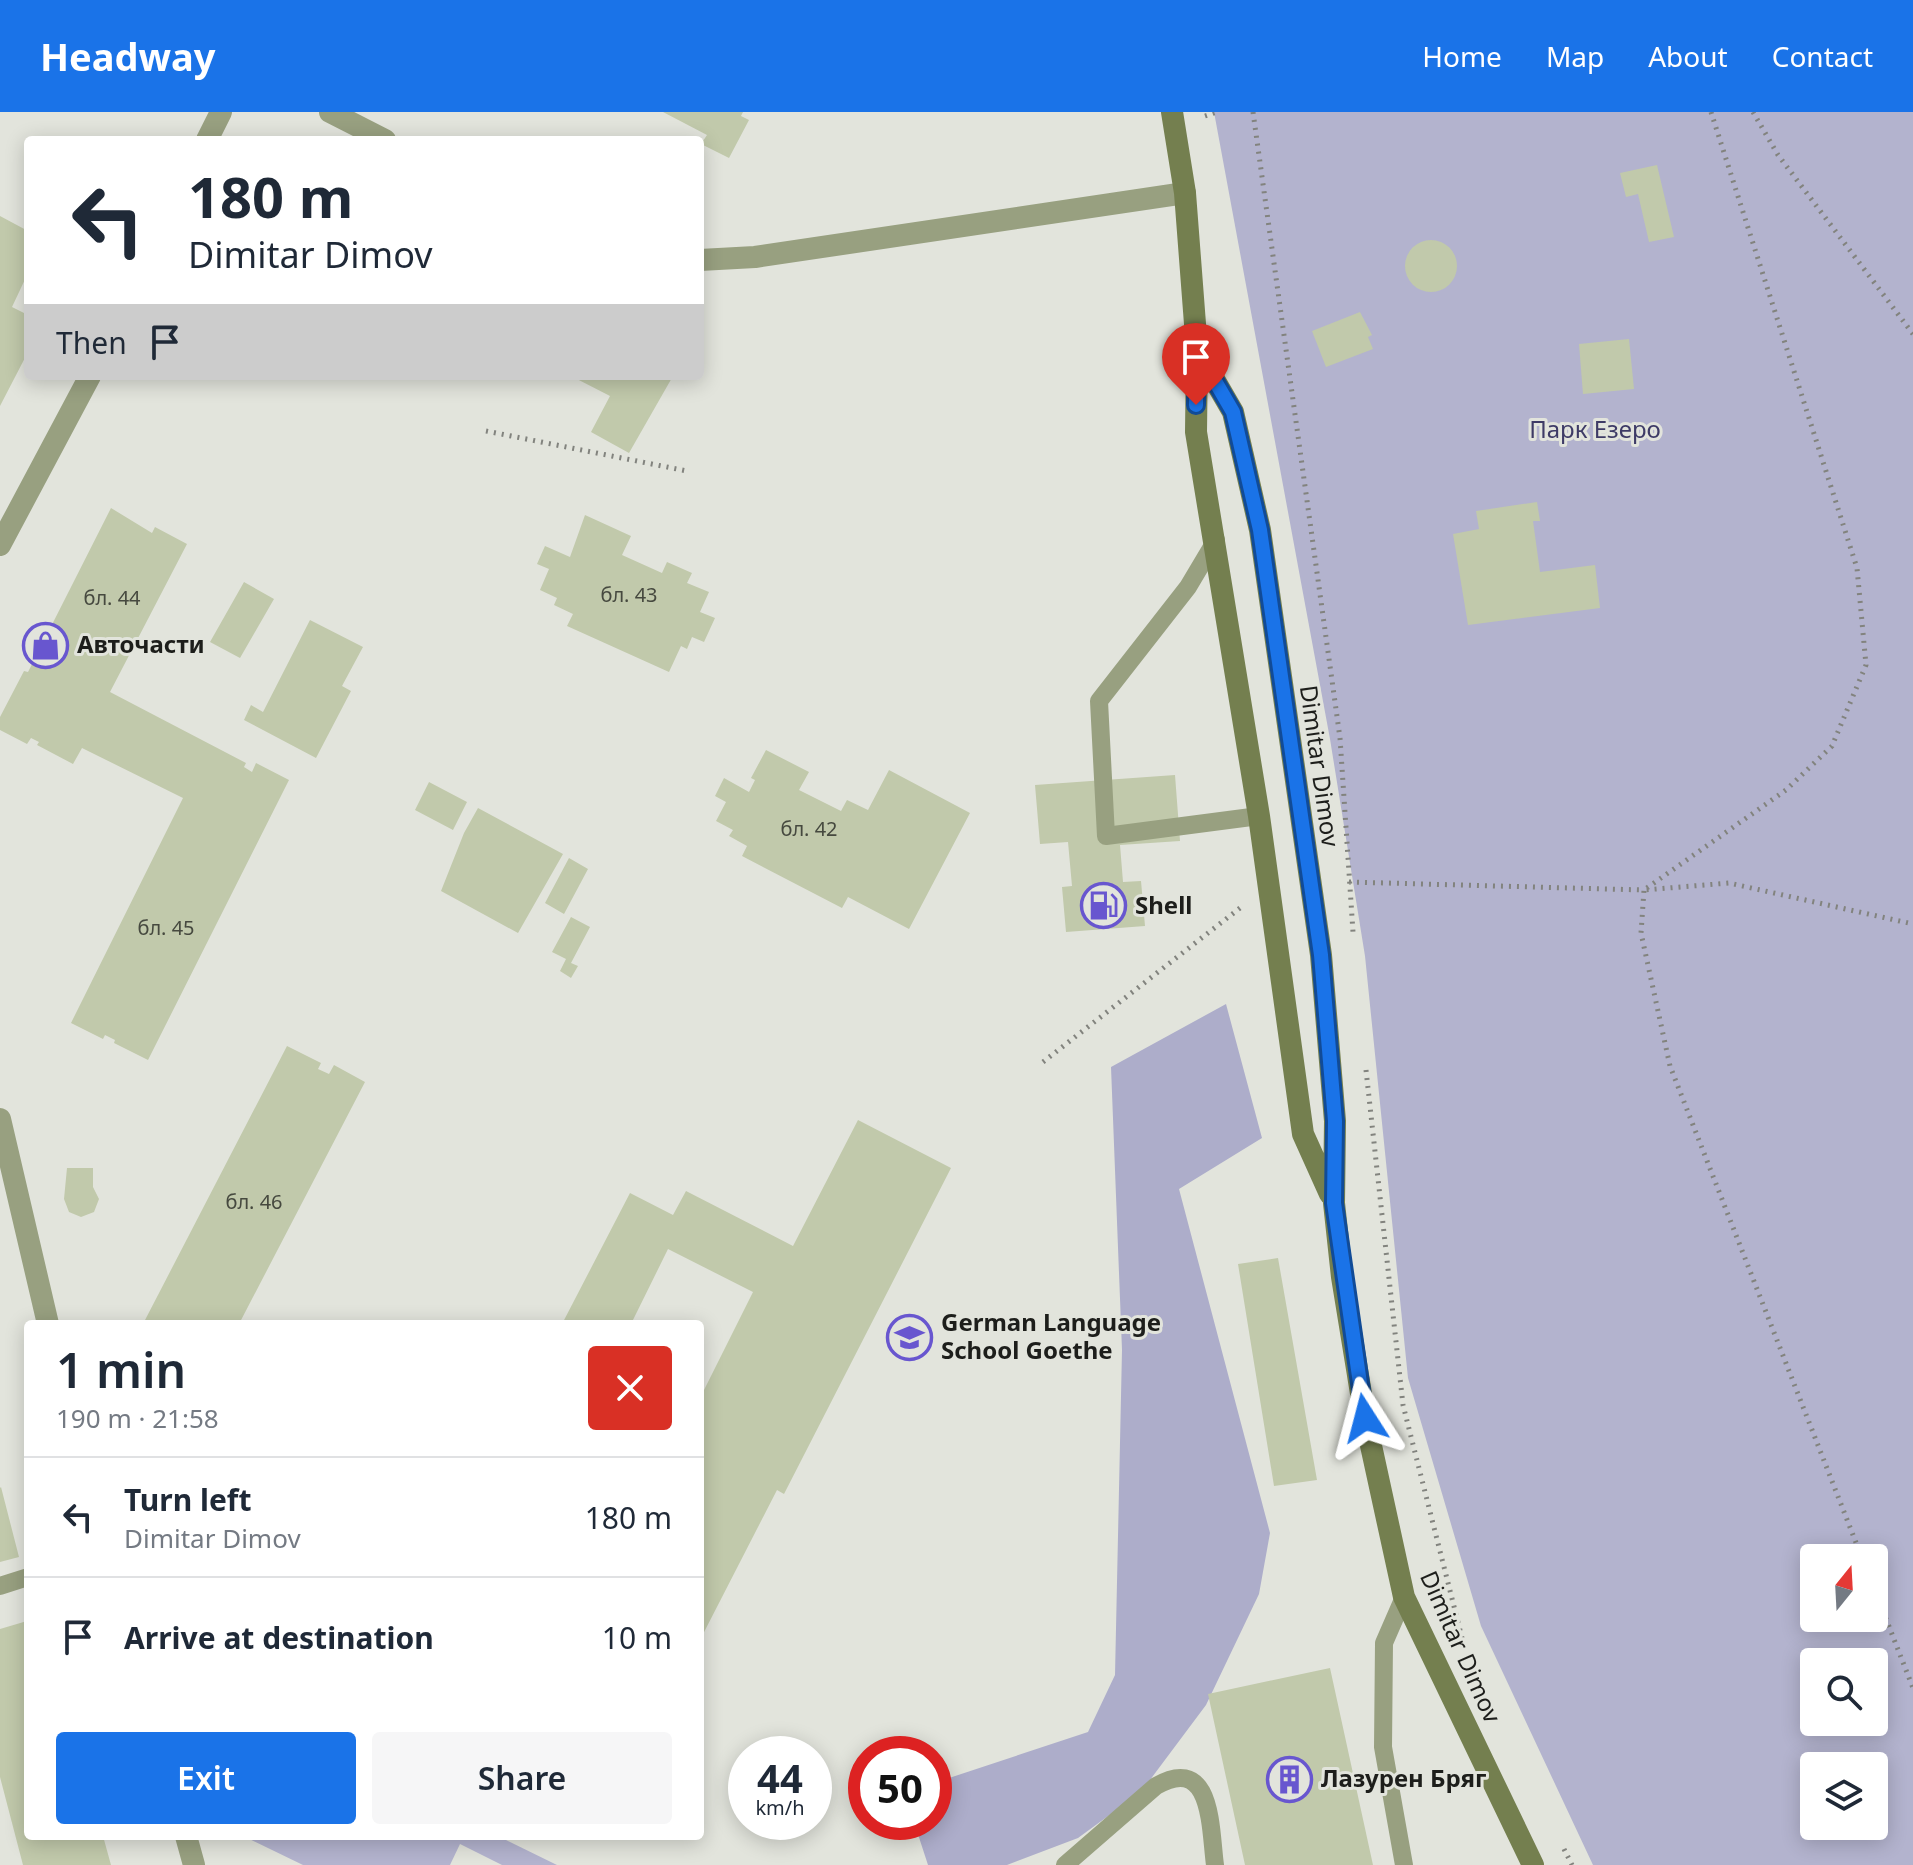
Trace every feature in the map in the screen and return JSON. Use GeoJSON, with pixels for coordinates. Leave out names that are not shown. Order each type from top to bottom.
{"type":"FeatureCollection","features":[{"type":"Feature","properties":{"kind":"main road","name":"Dimitar Dimov"},"geometry":{"type":"LineString","coordinates":[[1172,112],[1185,193],[1197,350],[1196,432],[1259,816],[1303,1134],[1334,1203]]}},
{"type":"Feature","properties":{"kind":"main road","name":"Dimitar Dimov"},"geometry":{"type":"LineString","coordinates":[[1197,350],[1233,412],[1260,530],[1321,955],[1335,1121],[1334,1203],[1365,1418],[1404,1597],[1533,1865]]}},
{"type":"Feature","properties":{"kind":"street"},"geometry":{"type":"LineString","coordinates":[[209,136],[221,112]]}},
{"type":"Feature","properties":{"kind":"street"},"geometry":{"type":"LineString","coordinates":[[330,112],[377,136]]}},
{"type":"Feature","properties":{"kind":"street"},"geometry":{"type":"LineString","coordinates":[[704,260],[755,257],[1185,193]]}},
{"type":"Feature","properties":{"kind":"street"},"geometry":{"type":"LineString","coordinates":[[0,545],[88,380]]}},
{"type":"Feature","properties":{"kind":"street"},"geometry":{"type":"LineString","coordinates":[[0,1119],[47,1320]]}},
{"type":"Feature","properties":{"kind":"street"},"geometry":{"type":"LineString","coordinates":[[187,1840],[194,1865]]}},
{"type":"Feature","properties":{"kind":"lane"},"geometry":{"type":"LineString","coordinates":[[1216,540],[1188,587],[1099,701],[1106,836],[1259,816]]}},
{"type":"Feature","properties":{"kind":"lane"},"geometry":{"type":"LineString","coordinates":[[0,1586],[24,1578]]}},
{"type":"Feature","properties":{"kind":"lane"},"geometry":{"type":"LineString","coordinates":[[1404,1597],[1384,1643],[1383,1747],[1404,1865]]}},
{"type":"Feature","properties":{"kind":"lane"},"geometry":{"type":"LineString","coordinates":[[1065,1865],[1156,1786],[1171,1777],[1185,1777],[1198,1784],[1205,1797],[1215,1865]]}},
{"type":"Feature","properties":{"kind":"path"},"geometry":{"type":"LineString","coordinates":[[1253,112],[1340,738],[1354,939]]}},
{"type":"Feature","properties":{"kind":"path"},"geometry":{"type":"LineString","coordinates":[[1644,890],[1786,790],[1832,746],[1866,665],[1857,568],[1711,112]]}},
{"type":"Feature","properties":{"kind":"path"},"geometry":{"type":"LineString","coordinates":[[1753,112],[1778,155],[1913,334]]}},
{"type":"Feature","properties":{"kind":"path"},"geometry":{"type":"LineString","coordinates":[[486,431],[687,471]]}},
{"type":"Feature","properties":{"kind":"path"},"geometry":{"type":"LineString","coordinates":[[1339,879],[1350,882],[1644,890],[1729,883],[1913,924]]}},
{"type":"Feature","properties":{"kind":"path"},"geometry":{"type":"LineString","coordinates":[[1644,890],[1641,933],[1670,1066],[1857,1544]]}},
{"type":"Feature","properties":{"kind":"path"},"geometry":{"type":"LineString","coordinates":[[1043,1062],[1237,914]]}},
{"type":"Feature","properties":{"kind":"path"},"geometry":{"type":"LineString","coordinates":[[1365,1058],[1403,1405],[1462,1641]]}},
{"type":"Feature","properties":{"kind":"path"},"geometry":{"type":"LineString","coordinates":[[1888,1624],[1913,1688]]}},
{"type":"Feature","properties":{"kind":"path"},"geometry":{"type":"LineString","coordinates":[[1558,1837],[1572,1865]]}},
{"type":"Feature","properties":{"kind":"green space","name":"Парк Езеро"},"geometry":{"type":"Polygon","coordinates":[[[1214,112],[1913,112],[1913,1865],[1593,1865],[1481,1626],[1408,1378],[1365,956],[1330,739],[1214,112]]]}},
{"type":"Feature","properties":{"kind":"green space"},"geometry":{"type":"Polygon","coordinates":[[[251,1840],[506,1840],[557,1865],[502,1865],[460,1844],[450,1865],[303,1865],[251,1840]]]}},
{"type":"Feature","properties":{"kind":"shaded area"},"geometry":{"type":"Polygon","coordinates":[[[1226,1004],[1262,1138],[1179,1189],[1270,1533],[1259,1594],[1206,1705],[1141,1792],[1078,1838],[1007,1865],[928,1865],[920,1840],[952,1840],[952,1777],[1088,1732],[1115,1675],[1122,1350],[1111,1067],[1226,1004]]]}},
{"type":"Feature","properties":{"kind":"building"},"geometry":{"type":"Polygon","coordinates":[[[663,112],[743,112],[741,116],[749,120],[729,158],[704,146],[707,135],[663,112]]]}},
{"type":"Feature","properties":{"kind":"building"},"geometry":{"type":"Polygon","coordinates":[[[1657,165],[1674,237],[1649,242],[1638,194],[1626,197],[1620,173],[1657,165]]]}},
{"type":"Feature","properties":{"kind":"building"},"geometry":{"type":"Polygon","coordinates":[[[0,216],[24,229],[24,282],[12,307],[24,313],[24,360],[0,406],[0,216]]]}},
{"type":"Feature","properties":{"kind":"building"},"geometry":{"type":"Polygon","coordinates":[[[1431,240],[1449,248],[1457,266],[1449,284],[1431,292],[1413,284],[1405,266],[1413,248],[1431,240]]]}},
{"type":"Feature","properties":{"kind":"building"},"geometry":{"type":"Polygon","coordinates":[[[1360,312],[1372,335],[1368,337],[1373,349],[1326,367],[1312,331],[1360,312]]]}},
{"type":"Feature","properties":{"kind":"building"},"geometry":{"type":"Polygon","coordinates":[[[1629,339],[1634,389],[1583,394],[1579,344],[1629,339]]]}},
{"type":"Feature","properties":{"kind":"building"},"geometry":{"type":"Polygon","coordinates":[[[579,380],[671,380],[629,453],[591,432],[610,396],[579,380]]]}},
{"type":"Feature","properties":{"kind":"building"},"geometry":{"type":"Polygon","coordinates":[[[1537,502],[1540,521],[1533,521],[1540,572],[1595,565],[1600,608],[1468,625],[1453,534],[1479,529],[1476,511],[1537,502]]]}},
{"type":"Feature","properties":{"kind":"building"},"geometry":{"type":"Polygon","coordinates":[[[111,508],[152,533],[155,527],[187,544],[110,692],[246,763],[244,767],[252,772],[256,763],[289,780],[148,1060],[105,1035],[103,1039],[71,1023],[183,798],[82,748],[73,764],[37,745],[39,742],[31,738],[27,744],[0,730],[0,717],[24,671],[28,672],[111,508]]]}},
{"type":"Feature","properties":{"kind":"building"},"geometry":{"type":"Polygon","coordinates":[[[585,515],[631,536],[622,555],[662,573],[667,562],[692,573],[687,583],[709,592],[700,612],[715,618],[704,642],[692,637],[687,649],[681,646],[669,672],[567,626],[573,614],[554,605],[557,598],[540,590],[549,569],[537,564],[545,546],[570,557],[585,515]]]}},
{"type":"Feature","properties":{"kind":"building"},"geometry":{"type":"Polygon","coordinates":[[[244,582],[274,599],[240,658],[210,642],[244,582]]]}},
{"type":"Feature","properties":{"kind":"building"},"geometry":{"type":"Polygon","coordinates":[[[310,620],[363,647],[342,686],[351,691],[316,758],[244,720],[251,705],[263,712],[310,620]]]}},
{"type":"Feature","properties":{"kind":"building"},"geometry":{"type":"Polygon","coordinates":[[[766,750],[809,772],[799,790],[841,811],[847,800],[868,810],[889,770],[970,813],[909,929],[848,897],[842,908],[742,856],[747,846],[729,836],[733,830],[716,821],[726,802],[715,796],[724,778],[749,792],[755,780],[751,778],[766,750]]]}},
{"type":"Feature","properties":{"kind":"building"},"geometry":{"type":"Polygon","coordinates":[[[1175,775],[1180,841],[1120,845],[1123,882],[1141,881],[1145,926],[1066,932],[1062,887],[1072,886],[1068,842],[1040,844],[1035,785],[1175,775]]]}},
{"type":"Feature","properties":{"kind":"building"},"geometry":{"type":"Polygon","coordinates":[[[429,782],[467,802],[453,830],[415,810],[429,782]]]}},
{"type":"Feature","properties":{"kind":"building"},"geometry":{"type":"Polygon","coordinates":[[[478,808],[563,854],[518,933],[441,891],[464,833],[478,808]]]}},
{"type":"Feature","properties":{"kind":"building"},"geometry":{"type":"Polygon","coordinates":[[[569,858],[588,869],[564,914],[545,903],[569,858]]]}},
{"type":"Feature","properties":{"kind":"building"},"geometry":{"type":"Polygon","coordinates":[[[571,917],[590,927],[571,963],[578,966],[571,978],[560,971],[566,959],[552,952],[571,917]]]}},
{"type":"Feature","properties":{"kind":"building"},"geometry":{"type":"Polygon","coordinates":[[[287,1046],[321,1063],[318,1069],[329,1074],[334,1065],[365,1082],[241,1320],[145,1320],[287,1046]]]}},
{"type":"Feature","properties":{"kind":"building"},"geometry":{"type":"Polygon","coordinates":[[[858,1120],[951,1168],[784,1494],[777,1490],[704,1632],[704,1390],[753,1292],[668,1249],[633,1320],[564,1320],[630,1193],[673,1215],[686,1191],[793,1246],[858,1120]]]}},
{"type":"Feature","properties":{"kind":"building"},"geometry":{"type":"Polygon","coordinates":[[[67,1168],[93,1168],[93,1187],[99,1199],[94,1212],[81,1217],[69,1212],[64,1199],[67,1168]]]}},
{"type":"Feature","properties":{"kind":"building"},"geometry":{"type":"Polygon","coordinates":[[[1278,1258],[1317,1480],[1274,1486],[1238,1264],[1278,1258]]]}},
{"type":"Feature","properties":{"kind":"building"},"geometry":{"type":"Polygon","coordinates":[[[0,1488],[19,1557],[0,1562],[0,1488]]]}},
{"type":"Feature","properties":{"kind":"building"},"geometry":{"type":"Polygon","coordinates":[[[24,1622],[24,1840],[104,1840],[111,1865],[23,1865],[0,1777],[0,1629],[24,1622]]]}},
{"type":"Feature","properties":{"kind":"building","name":"Лазурен Бряг"},"geometry":{"type":"Polygon","coordinates":[[[1330,1668],[1373,1865],[1245,1865],[1208,1694],[1330,1668]]]}},
{"type":"Feature","properties":{"kind":"place","name":"Авточасти"},"geometry":{"type":"Point","coordinates":[46,645]}},
{"type":"Feature","properties":{"kind":"place","name":"Shell"},"geometry":{"type":"Point","coordinates":[1104,906]}},
{"type":"Feature","properties":{"kind":"place","name":"German Language School Goethe"},"geometry":{"type":"Point","coordinates":[910,1337]}},
{"type":"Feature","properties":{"kind":"place","name":"Лазурен Бряг"},"geometry":{"type":"Point","coordinates":[1290,1779]}},
{"type":"Feature","properties":{"kind":"route"},"geometry":{"type":"LineString","coordinates":[[1196,405],[1197,350],[1233,412],[1260,530],[1321,955],[1335,1121],[1334,1203],[1342,1277],[1365,1418]]}}]}
